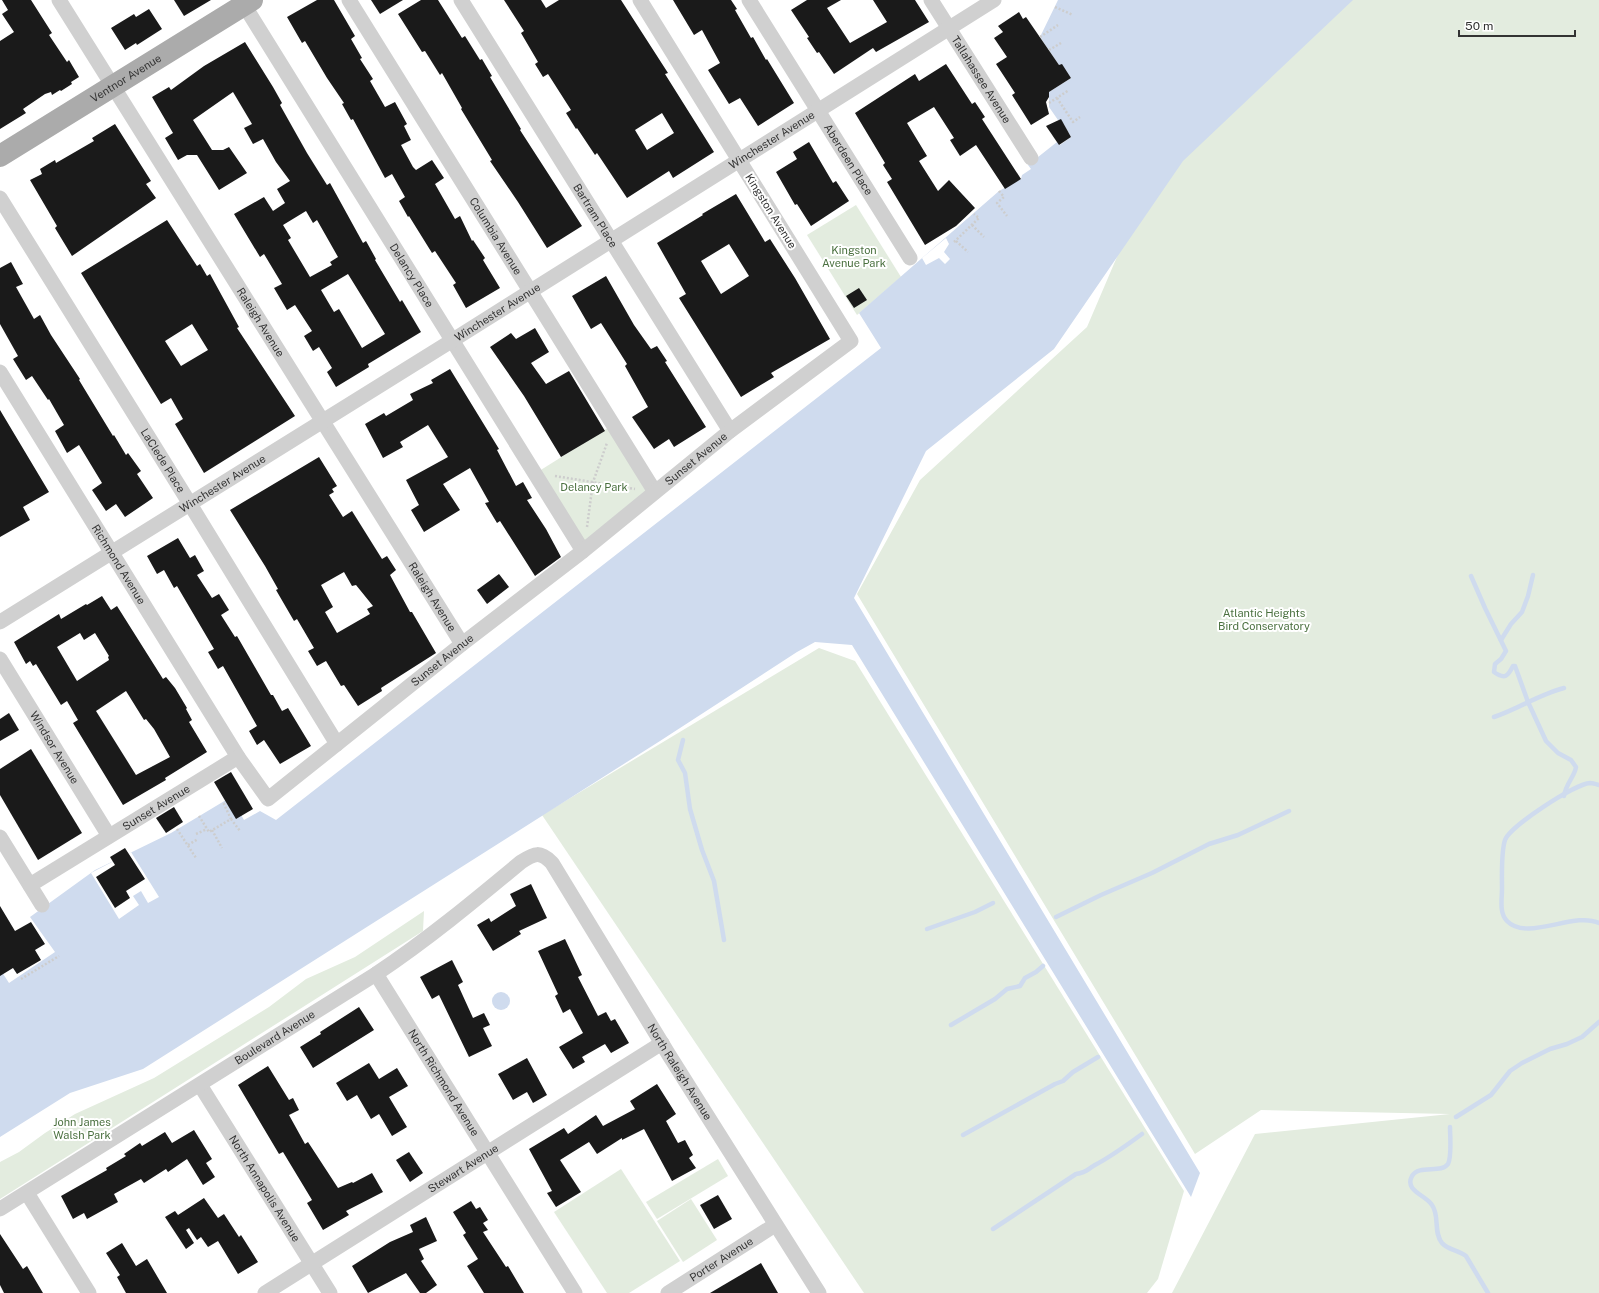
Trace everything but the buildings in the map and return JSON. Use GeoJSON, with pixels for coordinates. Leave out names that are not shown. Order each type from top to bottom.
{"type":"FeatureCollection","features":[{"type":"Feature","properties":{"kind":"main road","name":"Ventnor Avenue"},"geometry":{"type":"LineString","coordinates":[[0,156],[246,2]]}},
{"type":"Feature","properties":{"kind":"street","name":"Raleigh Avenue"},"geometry":{"type":"LineString","coordinates":[[58,0],[462,644]]}},
{"type":"Feature","properties":{"kind":"street","name":"Columbia Avenue"},"geometry":{"type":"LineString","coordinates":[[348,0],[614,424],[655,492]]}},
{"type":"Feature","properties":{"kind":"street","name":"Bartram Place"},"geometry":{"type":"LineString","coordinates":[[461,0],[730,431]]}},
{"type":"Feature","properties":{"kind":"street","name":"Kingston Avenue"},"geometry":{"type":"LineString","coordinates":[[640,0],[852,341]]}},
{"type":"Feature","properties":{"kind":"street","name":"Aberdeen Place"},"geometry":{"type":"LineString","coordinates":[[748,0],[910,258]]}},
{"type":"Feature","properties":{"kind":"street","name":"Tallahassee Avenue"},"geometry":{"type":"LineString","coordinates":[[931,0],[1031,158]]}},
{"type":"Feature","properties":{"kind":"street","name":"Winchester Avenue"},"geometry":{"type":"LineString","coordinates":[[0,622],[322,422],[994,0]]}},
{"type":"Feature","properties":{"kind":"street","name":"Delancy Place"},"geometry":{"type":"LineString","coordinates":[[246,2],[583,551]]}},
{"type":"Feature","properties":{"kind":"street","name":"LaClede Place"},"geometry":{"type":"LineString","coordinates":[[0,198],[337,744]]}},
{"type":"Feature","properties":{"kind":"street","name":"Sunset Avenue"},"geometry":{"type":"LineString","coordinates":[[30,885],[238,757],[268,800],[462,644],[583,551],[730,431],[852,341]]}},
{"type":"Feature","properties":{"kind":"street","name":"Richmond Avenue"},"geometry":{"type":"LineString","coordinates":[[0,372],[113,552],[238,757]]}},
{"type":"Feature","properties":{"kind":"street","name":"Windsor Avenue"},"geometry":{"type":"LineString","coordinates":[[0,659],[108,836]]}},
{"type":"Feature","properties":{"kind":"street"},"geometry":{"type":"LineString","coordinates":[[0,837],[42,905]]}},
{"type":"Feature","properties":{"kind":"street","name":"Boulevard Avenue"},"geometry":{"type":"LineString","coordinates":[[0,1209],[376,974],[466,908],[521,862],[531,855],[540,854]]}},
{"type":"Feature","properties":{"kind":"street","name":"North Raleigh Avenue"},"geometry":{"type":"LineString","coordinates":[[540,854],[552,863],[775,1225],[819,1293]]}},
{"type":"Feature","properties":{"kind":"street","name":"North Richmond Avenue"},"geometry":{"type":"LineString","coordinates":[[376,974],[574,1293]]}},
{"type":"Feature","properties":{"kind":"street","name":"Stewart Avenue"},"geometry":{"type":"LineString","coordinates":[[265,1293],[488,1154],[662,1043]]}},
{"type":"Feature","properties":{"kind":"street","name":"North Annapolis Avenue"},"geometry":{"type":"LineString","coordinates":[[200,1085],[330,1293]]}},
{"type":"Feature","properties":{"kind":"street"},"geometry":{"type":"LineString","coordinates":[[27,1193],[89,1293]]}},
{"type":"Feature","properties":{"kind":"street","name":"Porter Avenue"},"geometry":{"type":"LineString","coordinates":[[668,1293],[775,1225]]}},
{"type":"Feature","properties":{"kind":"path"},"geometry":{"type":"LineString","coordinates":[[1055,7],[1072,15]]}},
{"type":"Feature","properties":{"kind":"path"},"geometry":{"type":"LineString","coordinates":[[1040,37],[1058,25]]}},
{"type":"Feature","properties":{"kind":"path"},"geometry":{"type":"LineString","coordinates":[[1049,50],[1061,43]]}},
{"type":"Feature","properties":{"kind":"path"},"geometry":{"type":"LineString","coordinates":[[1049,103],[1069,90]]}},
{"type":"Feature","properties":{"kind":"path"},"geometry":{"type":"LineString","coordinates":[[1057,98],[1073,122],[1080,117]]}},
{"type":"Feature","properties":{"kind":"path"},"geometry":{"type":"LineString","coordinates":[[999,192],[1004,197],[997,203],[1007,216]]}},
{"type":"Feature","properties":{"kind":"path"},"geometry":{"type":"LineString","coordinates":[[968,252],[955,241],[979,218],[974,214]]}},
{"type":"Feature","properties":{"kind":"path"},"geometry":{"type":"LineString","coordinates":[[972,225],[984,237]]}},
{"type":"Feature","properties":{"kind":"path"},"geometry":{"type":"LineString","coordinates":[[583,551],[593,482],[614,424]]}},
{"type":"Feature","properties":{"kind":"path"},"geometry":{"type":"LineString","coordinates":[[536,473],[655,492]]}},
{"type":"Feature","properties":{"kind":"path"},"geometry":{"type":"LineString","coordinates":[[223,802],[231,819],[240,831]]}},
{"type":"Feature","properties":{"kind":"path"},"geometry":{"type":"LineString","coordinates":[[199,816],[209,832],[231,819]]}},
{"type":"Feature","properties":{"kind":"path"},"geometry":{"type":"LineString","coordinates":[[177,829],[196,858]]}},
{"type":"Feature","properties":{"kind":"path"},"geometry":{"type":"LineString","coordinates":[[196,834],[207,829]]}},
{"type":"Feature","properties":{"kind":"path"},"geometry":{"type":"LineString","coordinates":[[212,830],[222,848]]}},
{"type":"Feature","properties":{"kind":"path"},"geometry":{"type":"LineString","coordinates":[[188,845],[198,839]]}},
{"type":"Feature","properties":{"kind":"path"},"geometry":{"type":"LineString","coordinates":[[21,979],[60,956]]}},
{"type":"Feature","properties":{"kind":"path"},"geometry":{"type":"LineString","coordinates":[[31,968],[32,972]]}},
{"type":"Feature","properties":{"kind":"green space","name":"Atlantic Heights Bird Conservatory"},"geometry":{"type":"Polygon","coordinates":[[[1323,0],[1599,0],[1599,1293],[1172,1293],[1255,1134],[1450,1114],[1261,1110],[1195,1154],[857,594],[920,480],[1087,327],[1152,175],[1323,0]]]}},
{"type":"Feature","properties":{"kind":"green space","name":"Kingston Avenue Park"},"geometry":{"type":"Polygon","coordinates":[[[856,205],[901,277],[857,315],[807,235],[856,205]]]}},
{"type":"Feature","properties":{"kind":"green space","name":"Delancy Park"},"geometry":{"type":"Polygon","coordinates":[[[614,424],[655,492],[583,551],[536,473],[614,424]]]}},
{"type":"Feature","properties":{"kind":"green space"},"geometry":{"type":"Polygon","coordinates":[[[819,648],[855,661],[1184,1191],[1158,1279],[1147,1293],[864,1293],[542,815],[819,648]]]}},
{"type":"Feature","properties":{"kind":"green space","name":"John James Walsh Park"},"geometry":{"type":"Polygon","coordinates":[[[424,911],[423,931],[0,1199],[0,1162],[19,1152],[75,1114],[154,1078],[269,1007],[306,979],[355,957],[424,911]]]}},
{"type":"Feature","properties":{"kind":"green space"},"geometry":{"type":"Polygon","coordinates":[[[718,1159],[728,1176],[657,1219],[646,1202],[718,1159]]]}},
{"type":"Feature","properties":{"kind":"green space"},"geometry":{"type":"Polygon","coordinates":[[[621,1169],[680,1261],[629,1293],[607,1293],[554,1212],[621,1169]]]}},
{"type":"Feature","properties":{"kind":"green space"},"geometry":{"type":"Polygon","coordinates":[[[691,1199],[717,1240],[683,1262],[657,1221],[691,1199]]]}},
{"type":"Feature","properties":{"kind":"water"},"geometry":{"type":"Polygon","coordinates":[[[1058,0],[1353,0],[1183,161],[1054,349],[926,451],[854,598],[1200,1173],[1191,1197],[852,645],[815,642],[797,652],[660,741],[143,1069],[70,1093],[0,1137],[0,969],[9,983],[55,952],[30,917],[95,870],[171,833],[231,797],[244,820],[260,811],[276,820],[881,348],[859,313],[999,191],[1021,179],[1022,175],[1031,169],[1028,165],[1057,142],[1060,145],[1071,137],[1061,120],[1058,120],[1049,107],[1049,92],[1071,78],[1062,65],[1059,65],[1040,37],[1058,0]]]}},
{"type":"Feature","properties":{"kind":"water"},"geometry":{"type":"Polygon","coordinates":[[[501,992],[507,995],[510,1001],[507,1007],[501,1010],[495,1007],[492,1001],[495,995],[501,992]]]}},
{"type":"Feature","properties":{"kind":"pier"},"geometry":{"type":"Polygon","coordinates":[[[946,238],[949,244],[944,252],[950,259],[945,264],[939,258],[926,265],[922,258],[946,238]]]}},
{"type":"Feature","properties":{"kind":"pier"},"geometry":{"type":"Polygon","coordinates":[[[131,852],[159,897],[148,903],[141,891],[133,896],[139,905],[119,919],[91,873],[131,852]]]}},
{"type":"Feature","properties":{"kind":"waterway"},"geometry":{"type":"LineString","coordinates":[[1501,640],[1511,624],[1522,612],[1533,575]]}},
{"type":"Feature","properties":{"kind":"waterway"},"geometry":{"type":"LineString","coordinates":[[1471,576],[1506,651],[1501,659],[1495,664],[1494,672],[1501,676],[1506,676],[1513,666],[1515,666],[1528,702],[1546,741],[1558,753],[1571,760],[1576,767],[1564,796]]}},
{"type":"Feature","properties":{"kind":"waterway"},"geometry":{"type":"LineString","coordinates":[[1494,717],[1546,694],[1564,688]]}},
{"type":"Feature","properties":{"kind":"waterway"},"geometry":{"type":"LineString","coordinates":[[683,740],[678,760],[685,773],[690,809],[702,850],[714,881],[724,940]]}},
{"type":"Feature","properties":{"kind":"waterway"},"geometry":{"type":"LineString","coordinates":[[1599,785],[1590,783],[1571,790],[1530,816],[1509,834],[1505,840],[1503,851],[1501,901],[1504,918],[1516,927],[1538,928],[1589,920],[1599,923]]}},
{"type":"Feature","properties":{"kind":"waterway"},"geometry":{"type":"LineString","coordinates":[[1056,917],[1101,895],[1152,873],[1209,844],[1238,835],[1289,811]]}},
{"type":"Feature","properties":{"kind":"waterway"},"geometry":{"type":"LineString","coordinates":[[927,929],[975,912],[993,903]]}},
{"type":"Feature","properties":{"kind":"waterway"},"geometry":{"type":"LineString","coordinates":[[951,1025],[995,999],[1007,989],[1020,986],[1025,978],[1043,966]]}},
{"type":"Feature","properties":{"kind":"waterway"},"geometry":{"type":"LineString","coordinates":[[1456,1117],[1491,1095],[1510,1071],[1522,1063],[1550,1049],[1567,1044],[1582,1037],[1599,1022]]}},
{"type":"Feature","properties":{"kind":"waterway"},"geometry":{"type":"LineString","coordinates":[[963,1135],[1063,1081],[1073,1072],[1098,1057]]}},
{"type":"Feature","properties":{"kind":"waterway"},"geometry":{"type":"LineString","coordinates":[[1450,1127],[1450,1152],[1448,1164],[1445,1167],[1415,1172],[1410,1181],[1413,1189],[1432,1205],[1436,1214],[1439,1239],[1447,1247],[1466,1256],[1488,1293]]}},
{"type":"Feature","properties":{"kind":"waterway"},"geometry":{"type":"LineString","coordinates":[[993,1229],[1076,1174],[1087,1171],[1142,1134]]}}]}
